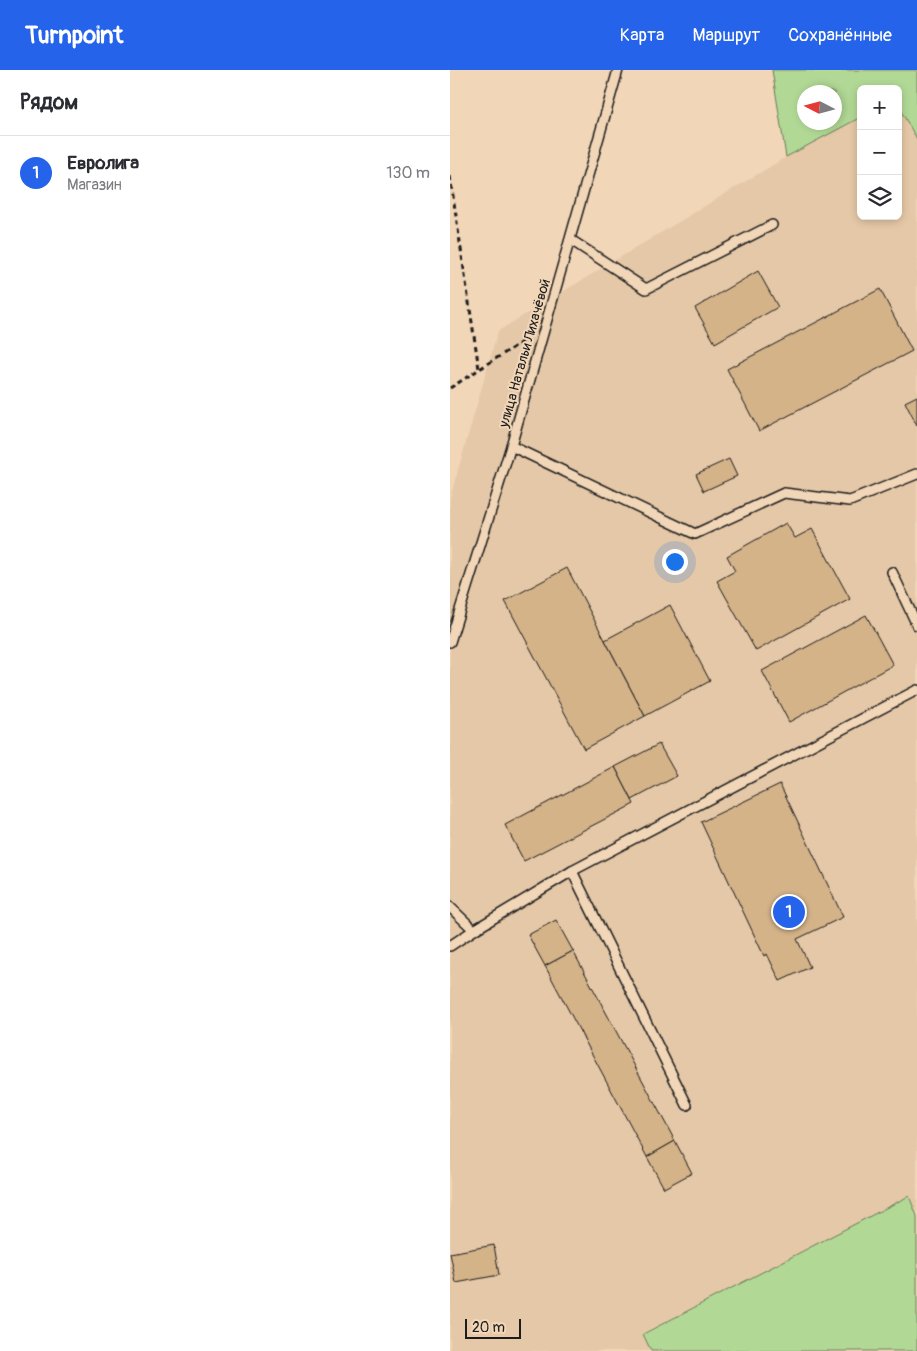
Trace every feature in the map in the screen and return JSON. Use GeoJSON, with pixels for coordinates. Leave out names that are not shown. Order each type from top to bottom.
{"type":"FeatureCollection","features":[{"type":"Feature","properties":{"kind":"lane","name":"улица Натальи Лихачёвой"},"geometry":{"type":"LineString","coordinates":[[450,642],[546,327],[618,70]]}},
{"type":"Feature","properties":{"kind":"lane"},"geometry":{"type":"LineString","coordinates":[[571,240],[646,289],[772,225]]}},
{"type":"Feature","properties":{"kind":"lane"},"geometry":{"type":"LineString","coordinates":[[511,446],[695,534],[784,493],[850,502],[917,474]]}},
{"type":"Feature","properties":{"kind":"lane"},"geometry":{"type":"LineString","coordinates":[[892,572],[917,625]]}},
{"type":"Feature","properties":{"kind":"lane"},"geometry":{"type":"LineString","coordinates":[[450,946],[572,871],[917,690]]}},
{"type":"Feature","properties":{"kind":"lane"},"geometry":{"type":"LineString","coordinates":[[572,871],[687,1105]]}},
{"type":"Feature","properties":{"kind":"lane"},"geometry":{"type":"LineString","coordinates":[[450,907],[474,930]]}},
{"type":"Feature","properties":{"kind":"path"},"geometry":{"type":"LineString","coordinates":[[450,176],[479,369]]}},
{"type":"Feature","properties":{"kind":"path"},"geometry":{"type":"LineString","coordinates":[[450,388],[546,327]]}},
{"type":"Feature","properties":{"kind":"shaded area"},"geometry":{"type":"Polygon","coordinates":[[[902,113],[917,139],[917,1216],[909,1197],[643,1333],[651,1351],[450,1351],[450,498],[498,331],[786,157],[837,130],[842,130],[842,127],[857,119],[857,220],[902,220],[902,113]]]}},
{"type":"Feature","properties":{"kind":"green space"},"geometry":{"type":"Polygon","coordinates":[[[772,70],[917,70],[917,139],[902,113],[902,85],[857,85],[857,119],[842,127],[842,85],[797,85],[797,130],[837,130],[786,157],[772,70]]]}},
{"type":"Feature","properties":{"kind":"green space"},"geometry":{"type":"Polygon","coordinates":[[[909,1196],[917,1216],[917,1351],[651,1351],[643,1334],[909,1196]]]}},
{"type":"Feature","properties":{"kind":"building"},"geometry":{"type":"Polygon","coordinates":[[[758,271],[778,307],[715,343],[695,308],[758,271]]]}},
{"type":"Feature","properties":{"kind":"building"},"geometry":{"type":"Polygon","coordinates":[[[880,289],[912,351],[759,431],[727,369],[880,289]]]}},
{"type":"Feature","properties":{"kind":"building"},"geometry":{"type":"Polygon","coordinates":[[[917,396],[917,426],[905,402],[917,396]]]}},
{"type":"Feature","properties":{"kind":"building"},"geometry":{"type":"Polygon","coordinates":[[[729,459],[737,476],[704,491],[696,474],[729,459]]]}},
{"type":"Feature","properties":{"kind":"building"},"geometry":{"type":"Polygon","coordinates":[[[786,523],[795,538],[812,529],[850,599],[756,651],[717,581],[735,571],[727,556],[786,523]]]}},
{"type":"Feature","properties":{"kind":"building"},"geometry":{"type":"Polygon","coordinates":[[[567,568],[645,716],[584,749],[505,601],[567,568]]]}},
{"type":"Feature","properties":{"kind":"building"},"geometry":{"type":"Polygon","coordinates":[[[670,605],[710,681],[645,716],[605,640],[670,605]]]}},
{"type":"Feature","properties":{"kind":"building"},"geometry":{"type":"Polygon","coordinates":[[[866,615],[893,665],[789,722],[762,671],[866,615]]]}},
{"type":"Feature","properties":{"kind":"building"},"geometry":{"type":"Polygon","coordinates":[[[659,744],[677,776],[632,800],[615,767],[659,744]]]}},
{"type":"Feature","properties":{"kind":"building"},"geometry":{"type":"Polygon","coordinates":[[[615,767],[634,804],[524,861],[505,825],[615,767]]]}},
{"type":"Feature","properties":{"kind":"building"},"geometry":{"type":"Polygon","coordinates":[[[780,784],[843,917],[797,939],[810,967],[780,981],[767,954],[764,956],[701,822],[780,784]]]}},
{"type":"Feature","properties":{"kind":"building"},"geometry":{"type":"Polygon","coordinates":[[[556,920],[573,951],[545,966],[528,935],[556,920]]]}},
{"type":"Feature","properties":{"kind":"building"},"geometry":{"type":"Polygon","coordinates":[[[573,951],[675,1141],[647,1157],[545,966],[573,951]]]}},
{"type":"Feature","properties":{"kind":"building"},"geometry":{"type":"Polygon","coordinates":[[[675,1141],[692,1173],[664,1188],[647,1157],[675,1141]]]}},
{"type":"Feature","properties":{"kind":"building"},"geometry":{"type":"Polygon","coordinates":[[[494,1245],[499,1275],[456,1283],[450,1253],[494,1245]]]}},
{"type":"Feature","properties":{"kind":"place","name":"Евролига"},"geometry":{"type":"Point","coordinates":[789,912]}}]}
